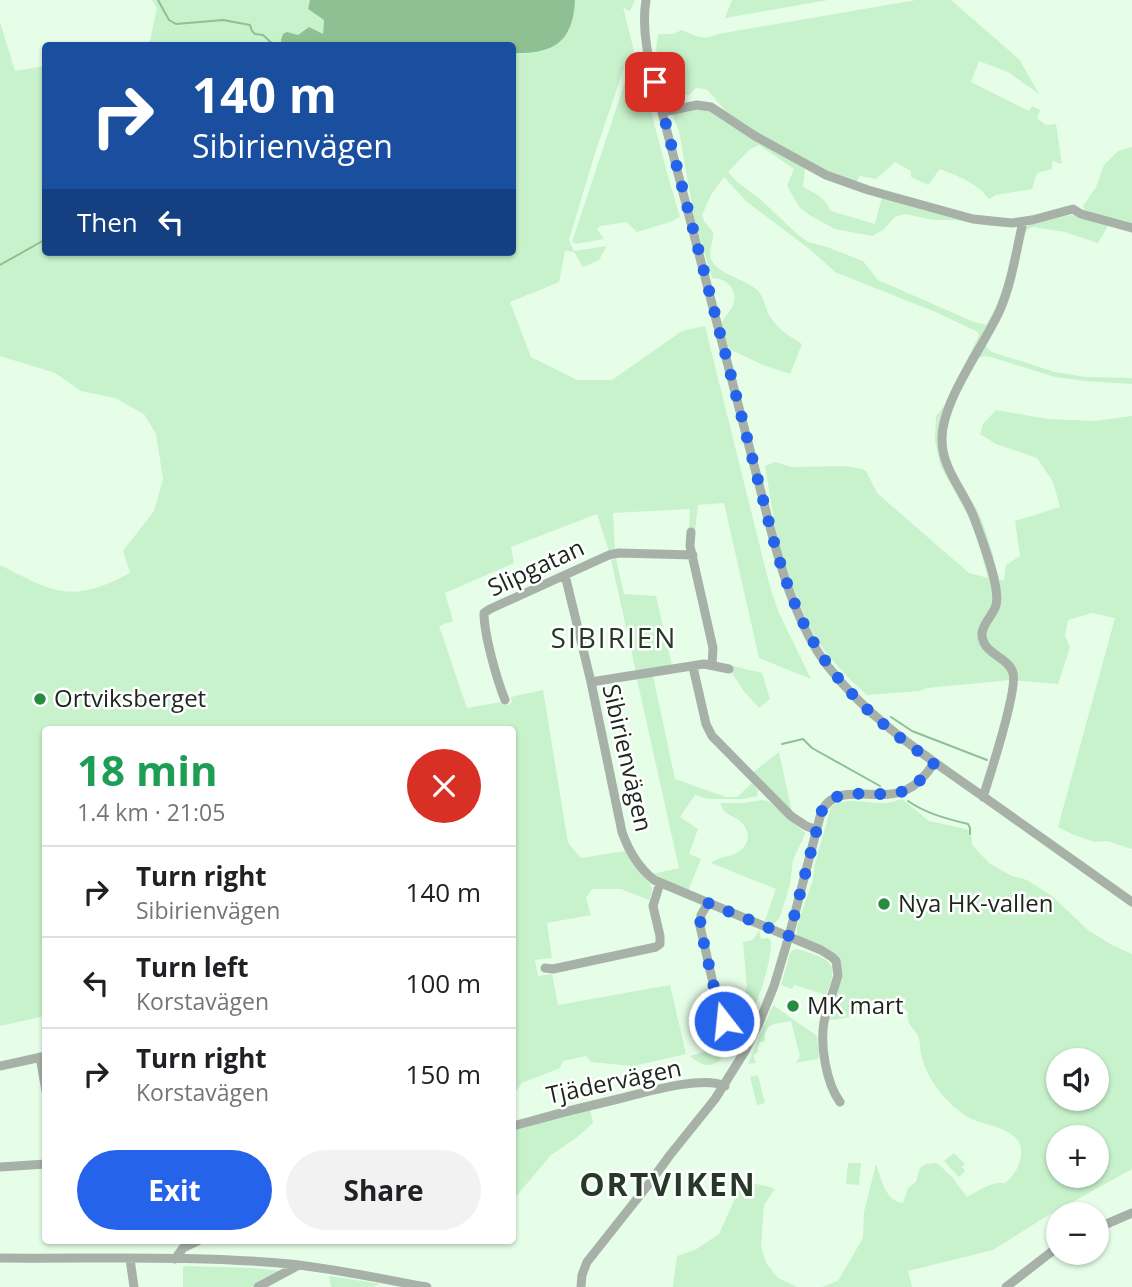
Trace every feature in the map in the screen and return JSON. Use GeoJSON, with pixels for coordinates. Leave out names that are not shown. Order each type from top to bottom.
{"type":"FeatureCollection","features":[{"type":"Feature","properties":{"kind":"street"},"geometry":{"type":"LineString","coordinates":[[646,0],[644,24],[662,112],[782,572],[808,635],[825,663],[851,694],[890,730],[1132,902]]}},
{"type":"Feature","properties":{"kind":"street"},"geometry":{"type":"LineString","coordinates":[[662,112],[697,105],[711,107],[755,136],[826,174],[876,192],[973,219],[1002,223],[1023,222],[1073,209],[1081,214],[1132,228]]}},
{"type":"Feature","properties":{"kind":"street"},"geometry":{"type":"LineString","coordinates":[[983,797],[1012,697],[1014,680],[1007,662],[990,651],[984,643],[983,629],[996,607],[995,581],[973,513],[945,461],[942,439],[946,415],[1001,306],[1023,222]]}},
{"type":"Feature","properties":{"kind":"street"},"geometry":{"type":"LineString","coordinates":[[691,531],[692,555],[713,648],[712,665]]}},
{"type":"Feature","properties":{"kind":"street","name":"Slipgatan"},"geometry":{"type":"LineString","coordinates":[[505,700],[490,648],[484,613],[609,555],[692,555]]}},
{"type":"Feature","properties":{"kind":"street","name":"Sibirienvägen"},"geometry":{"type":"LineString","coordinates":[[565,575],[626,845],[645,873],[660,883],[789,936],[828,954],[836,961],[838,975],[824,1024],[823,1044],[829,1076],[840,1102]]}},
{"type":"Feature","properties":{"kind":"street"},"geometry":{"type":"LineString","coordinates":[[591,682],[712,665],[729,669]]}},
{"type":"Feature","properties":{"kind":"street"},"geometry":{"type":"LineString","coordinates":[[693,667],[706,724],[712,736],[791,816],[817,830]]}},
{"type":"Feature","properties":{"kind":"street"},"geometry":{"type":"LineString","coordinates":[[581,1287],[587,1262],[724,1086],[759,1023],[774,986],[789,936],[823,808],[831,799],[843,794],[897,793],[915,785],[934,763]]}},
{"type":"Feature","properties":{"kind":"street"},"geometry":{"type":"LineString","coordinates":[[545,968],[656,947],[660,944],[660,936],[653,902],[660,883]]}},
{"type":"Feature","properties":{"kind":"street"},"geometry":{"type":"LineString","coordinates":[[708,903],[701,915],[700,926],[724,1021]]}},
{"type":"Feature","properties":{"kind":"street"},"geometry":{"type":"LineString","coordinates":[[0,1066],[42,1056]]}},
{"type":"Feature","properties":{"kind":"street","name":"Tjädervägen"},"geometry":{"type":"LineString","coordinates":[[516,1125],[572,1109],[673,1086],[706,1082],[724,1086]]}},
{"type":"Feature","properties":{"kind":"street"},"geometry":{"type":"LineString","coordinates":[[0,1167],[42,1164]]}},
{"type":"Feature","properties":{"kind":"street"},"geometry":{"type":"LineString","coordinates":[[1109,1223],[1132,1213]]}},
{"type":"Feature","properties":{"kind":"street"},"geometry":{"type":"LineString","coordinates":[[175,1259],[183,1248],[192,1244]]}},
{"type":"Feature","properties":{"kind":"street"},"geometry":{"type":"LineString","coordinates":[[1006,1287],[1046,1256]]}},
{"type":"Feature","properties":{"kind":"street"},"geometry":{"type":"LineString","coordinates":[[0,1258],[175,1259],[299,1265],[428,1287]]}},
{"type":"Feature","properties":{"kind":"street"},"geometry":{"type":"LineString","coordinates":[[130,1259],[134,1287]]}},
{"type":"Feature","properties":{"kind":"street"},"geometry":{"type":"LineString","coordinates":[[258,1287],[299,1265]]}},
{"type":"Feature","properties":{"kind":"shaded area"},"geometry":{"type":"Polygon","coordinates":[[[152,0],[310,0],[308,9],[324,20],[323,34],[298,35],[281,42],[148,42],[157,8],[152,0]]]}},
{"type":"Feature","properties":{"kind":"shaded area"},"geometry":{"type":"Polygon","coordinates":[[[310,0],[575,0],[570,27],[565,36],[550,48],[527,53],[516,53],[516,42],[281,42],[283,34],[287,32],[298,35],[309,27],[323,34],[324,20],[308,9],[310,0]]]}},
{"type":"Feature","properties":{"kind":"shaded area"},"geometry":{"type":"Polygon","coordinates":[[[575,0],[635,0],[630,11],[623,7],[634,51],[624,68],[569,240],[574,251],[607,246],[599,260],[583,267],[574,252],[565,251],[559,282],[510,302],[531,357],[577,380],[612,380],[682,331],[705,326],[770,587],[778,611],[811,679],[759,658],[724,503],[698,505],[695,530],[689,530],[690,509],[613,513],[615,551],[609,552],[597,514],[511,547],[514,563],[445,593],[453,621],[439,626],[467,708],[501,702],[508,705],[512,702],[511,697],[543,690],[568,843],[581,858],[625,851],[652,889],[649,900],[621,889],[592,889],[586,898],[591,915],[547,923],[552,958],[535,960],[538,976],[552,974],[558,1005],[670,985],[686,1054],[633,1066],[591,1062],[586,1056],[563,1061],[560,1068],[522,1083],[516,1091],[516,726],[42,726],[42,1017],[0,1026],[0,565],[35,582],[64,591],[93,589],[130,573],[123,551],[154,511],[163,479],[156,434],[144,414],[115,398],[81,391],[55,373],[0,356],[0,22],[15,71],[42,66],[42,256],[516,256],[516,53],[571,22],[575,0]]]}},
{"type":"Feature","properties":{"kind":"shaded area"},"geometry":{"type":"Polygon","coordinates":[[[732,0],[828,0],[725,18],[732,0]]]}},
{"type":"Feature","properties":{"kind":"shaded area"},"geometry":{"type":"Polygon","coordinates":[[[916,0],[951,0],[1019,59],[1039,94],[1008,72],[979,61],[971,82],[1029,111],[1032,106],[1040,110],[1037,118],[1046,125],[1056,124],[1062,164],[1052,161],[1052,169],[1037,173],[1032,189],[996,195],[989,199],[973,184],[940,169],[928,185],[911,177],[911,171],[895,162],[876,179],[860,176],[856,183],[806,161],[758,134],[728,113],[706,89],[696,88],[689,95],[666,92],[660,73],[667,67],[656,50],[658,34],[673,34],[682,30],[696,36],[709,37],[916,0]]]}},
{"type":"Feature","properties":{"kind":"shaded area"},"geometry":{"type":"Polygon","coordinates":[[[637,57],[680,217],[637,232],[626,222],[600,226],[597,229],[604,239],[576,244],[572,242],[629,70],[637,57]]]}},
{"type":"Feature","properties":{"kind":"shaded area"},"geometry":{"type":"Polygon","coordinates":[[[699,108],[708,110],[805,168],[803,187],[820,196],[831,211],[875,224],[882,197],[1008,227],[934,220],[905,214],[895,217],[883,230],[872,236],[835,229],[800,208],[787,186],[794,169],[759,145],[750,149],[728,172],[808,242],[863,261],[878,280],[974,322],[986,325],[992,315],[1005,281],[1017,235],[1004,292],[939,439],[970,513],[991,579],[1004,580],[1006,565],[1020,556],[1015,521],[1060,507],[1053,482],[1037,458],[996,444],[980,434],[983,424],[996,410],[1048,419],[1095,421],[1132,416],[1132,849],[1107,841],[1095,842],[1058,827],[1115,618],[1092,613],[1068,620],[1065,636],[1070,647],[1058,684],[1010,680],[867,695],[836,665],[813,633],[794,591],[777,534],[765,466],[775,462],[792,467],[845,466],[866,471],[877,493],[969,573],[988,578],[976,535],[940,465],[935,441],[936,416],[945,405],[979,335],[978,332],[933,311],[835,272],[812,251],[747,202],[724,177],[711,195],[702,215],[713,232],[711,259],[720,269],[757,290],[776,324],[802,344],[790,374],[729,349],[721,323],[734,303],[734,292],[724,281],[712,278],[694,217],[679,131],[672,114],[699,108]]]}},
{"type":"Feature","properties":{"kind":"shaded area"},"geometry":{"type":"Polygon","coordinates":[[[1132,147],[1132,225],[1086,213],[1083,206],[1096,187],[1104,165],[1118,151],[1132,147]]]}},
{"type":"Feature","properties":{"kind":"shaded area"},"geometry":{"type":"Polygon","coordinates":[[[1071,215],[1109,224],[1098,243],[1065,232],[1033,227],[1025,233],[1024,230],[1031,223],[1071,215]]]}},
{"type":"Feature","properties":{"kind":"shaded area"},"geometry":{"type":"Polygon","coordinates":[[[986,343],[992,352],[1055,372],[1086,377],[1132,378],[1132,384],[1055,377],[991,357],[978,358],[950,417],[946,448],[952,467],[983,523],[994,558],[991,561],[947,460],[944,429],[962,384],[986,343]]]}},
{"type":"Feature","properties":{"kind":"shaded area"},"geometry":{"type":"Polygon","coordinates":[[[616,559],[624,594],[656,596],[672,666],[636,672],[611,560],[616,559]]]}},
{"type":"Feature","properties":{"kind":"shaded area"},"geometry":{"type":"Polygon","coordinates":[[[733,666],[762,673],[770,699],[759,708],[732,673],[733,666]]]}},
{"type":"Feature","properties":{"kind":"shaded area"},"geometry":{"type":"Polygon","coordinates":[[[653,676],[675,779],[726,797],[737,797],[752,783],[758,790],[757,796],[744,799],[708,799],[695,795],[680,817],[698,829],[689,854],[701,859],[688,891],[652,874],[679,868],[637,679],[653,676]]]}},
{"type":"Feature","properties":{"kind":"shaded area"},"geometry":{"type":"Polygon","coordinates":[[[779,752],[792,813],[752,773],[779,752]]]}},
{"type":"Feature","properties":{"kind":"shaded area"},"geometry":{"type":"Polygon","coordinates":[[[902,799],[929,821],[971,830],[972,845],[989,863],[1012,876],[1027,880],[1052,896],[1088,930],[1132,954],[1132,1169],[1109,1182],[1109,1125],[1046,1125],[1046,1188],[1098,1188],[1073,1202],[1046,1202],[1046,1217],[993,1250],[908,1271],[912,1287],[822,1287],[838,1281],[863,1238],[864,1212],[876,1164],[888,1194],[903,1203],[908,1188],[916,1182],[920,1168],[926,1164],[937,1163],[967,1197],[990,1185],[1005,1183],[1015,1171],[1021,1155],[1020,1145],[1012,1135],[968,1117],[942,1094],[926,1069],[919,1038],[903,1007],[870,1008],[845,1018],[829,1020],[843,974],[840,964],[802,940],[797,934],[797,926],[813,880],[814,867],[831,807],[857,801],[885,803],[902,799]]]}},
{"type":"Feature","properties":{"kind":"shaded area"},"geometry":{"type":"Polygon","coordinates":[[[763,800],[774,805],[805,834],[793,860],[790,884],[780,917],[774,924],[764,923],[776,889],[711,863],[738,853],[745,846],[748,837],[744,825],[726,813],[720,803],[763,800]]]}},
{"type":"Feature","properties":{"kind":"shaded area"},"geometry":{"type":"Polygon","coordinates":[[[759,930],[761,939],[768,938],[771,941],[769,961],[757,1002],[745,1023],[738,1028],[733,1022],[730,1008],[742,1001],[747,987],[743,942],[753,940],[759,930]]]}},
{"type":"Feature","properties":{"kind":"shaded area"},"geometry":{"type":"Polygon","coordinates":[[[795,949],[818,956],[832,968],[826,995],[794,985],[792,989],[781,985],[790,953],[795,949]]]}},
{"type":"Feature","properties":{"kind":"shaded area"},"geometry":{"type":"Polygon","coordinates":[[[773,1005],[817,1036],[817,1059],[796,1063],[800,1056],[791,1021],[776,1024],[766,1030],[765,1041],[760,1042],[758,1052],[753,1055],[756,1063],[748,1064],[773,1005]]]}},
{"type":"Feature","properties":{"kind":"shaded area"},"geometry":{"type":"Polygon","coordinates":[[[725,1030],[730,1035],[726,1052],[717,1062],[705,1065],[690,1056],[704,1052],[725,1030]]]}},
{"type":"Feature","properties":{"kind":"shaded area"},"geometry":{"type":"Polygon","coordinates":[[[758,1075],[765,1103],[757,1105],[750,1077],[758,1075]]]}},
{"type":"Feature","properties":{"kind":"shaded area"},"geometry":{"type":"Polygon","coordinates":[[[590,1109],[593,1123],[551,1155],[516,1196],[516,1129],[590,1109]]]}},
{"type":"Feature","properties":{"kind":"shaded area"},"geometry":{"type":"Polygon","coordinates":[[[954,1153],[965,1164],[962,1167],[965,1171],[959,1177],[944,1161],[954,1153]]]}},
{"type":"Feature","properties":{"kind":"shaded area"},"geometry":{"type":"Polygon","coordinates":[[[848,1163],[861,1163],[859,1185],[846,1184],[848,1163]]]}},
{"type":"Feature","properties":{"kind":"shaded area"},"geometry":{"type":"Polygon","coordinates":[[[743,1181],[775,1189],[764,1205],[761,1247],[766,1263],[778,1278],[797,1287],[673,1287],[677,1256],[695,1250],[719,1234],[743,1181]]]}},
{"type":"Feature","properties":{"kind":"shaded area"},"geometry":{"type":"Polygon","coordinates":[[[183,1266],[280,1271],[251,1287],[183,1287],[183,1266]]]}},
{"type":"Feature","properties":{"kind":"shaded area"},"geometry":{"type":"Polygon","coordinates":[[[329,1276],[381,1284],[372,1287],[331,1287],[329,1276]]]}},
{"type":"Feature","properties":{"kind":"waterway"},"geometry":{"type":"LineString","coordinates":[[158,0],[169,20],[176,24],[223,20],[250,25],[255,34],[263,35],[271,42]]}},
{"type":"Feature","properties":{"kind":"waterway"},"geometry":{"type":"LineString","coordinates":[[0,265],[42,241]]}},
{"type":"Feature","properties":{"kind":"waterway"},"geometry":{"type":"LineString","coordinates":[[891,717],[912,731],[987,760]]}},
{"type":"Feature","properties":{"kind":"waterway"},"geometry":{"type":"LineString","coordinates":[[782,744],[803,739],[812,748],[880,786]]}},
{"type":"Feature","properties":{"kind":"waterway"},"geometry":{"type":"LineString","coordinates":[[908,801],[944,818],[968,824],[970,834]]}},
{"type":"Feature","properties":{"kind":"place","name":"Ortviksberget"},"geometry":{"type":"Point","coordinates":[40,699]}},
{"type":"Feature","properties":{"kind":"place","name":"Nya HK-vallen"},"geometry":{"type":"Point","coordinates":[884,904]}},
{"type":"Feature","properties":{"kind":"place","name":"MK mart"},"geometry":{"type":"Point","coordinates":[793,1006]}},
{"type":"Feature","properties":{"kind":"district","name":"SIBIRIEN"},"geometry":{"type":"Point","coordinates":[614,638]}},
{"type":"Feature","properties":{"kind":"district","name":"ORTVIKEN"},"geometry":{"type":"Point","coordinates":[668,1185]}},
{"type":"Feature","properties":{"kind":"route"},"geometry":{"type":"LineString","coordinates":[[655,82],[782,572],[797,612],[825,663],[851,694],[890,730],[934,763],[915,785],[906,790],[882,795],[843,794],[827,803],[821,813],[789,936],[708,903],[699,921],[724,1021]]}}]}
